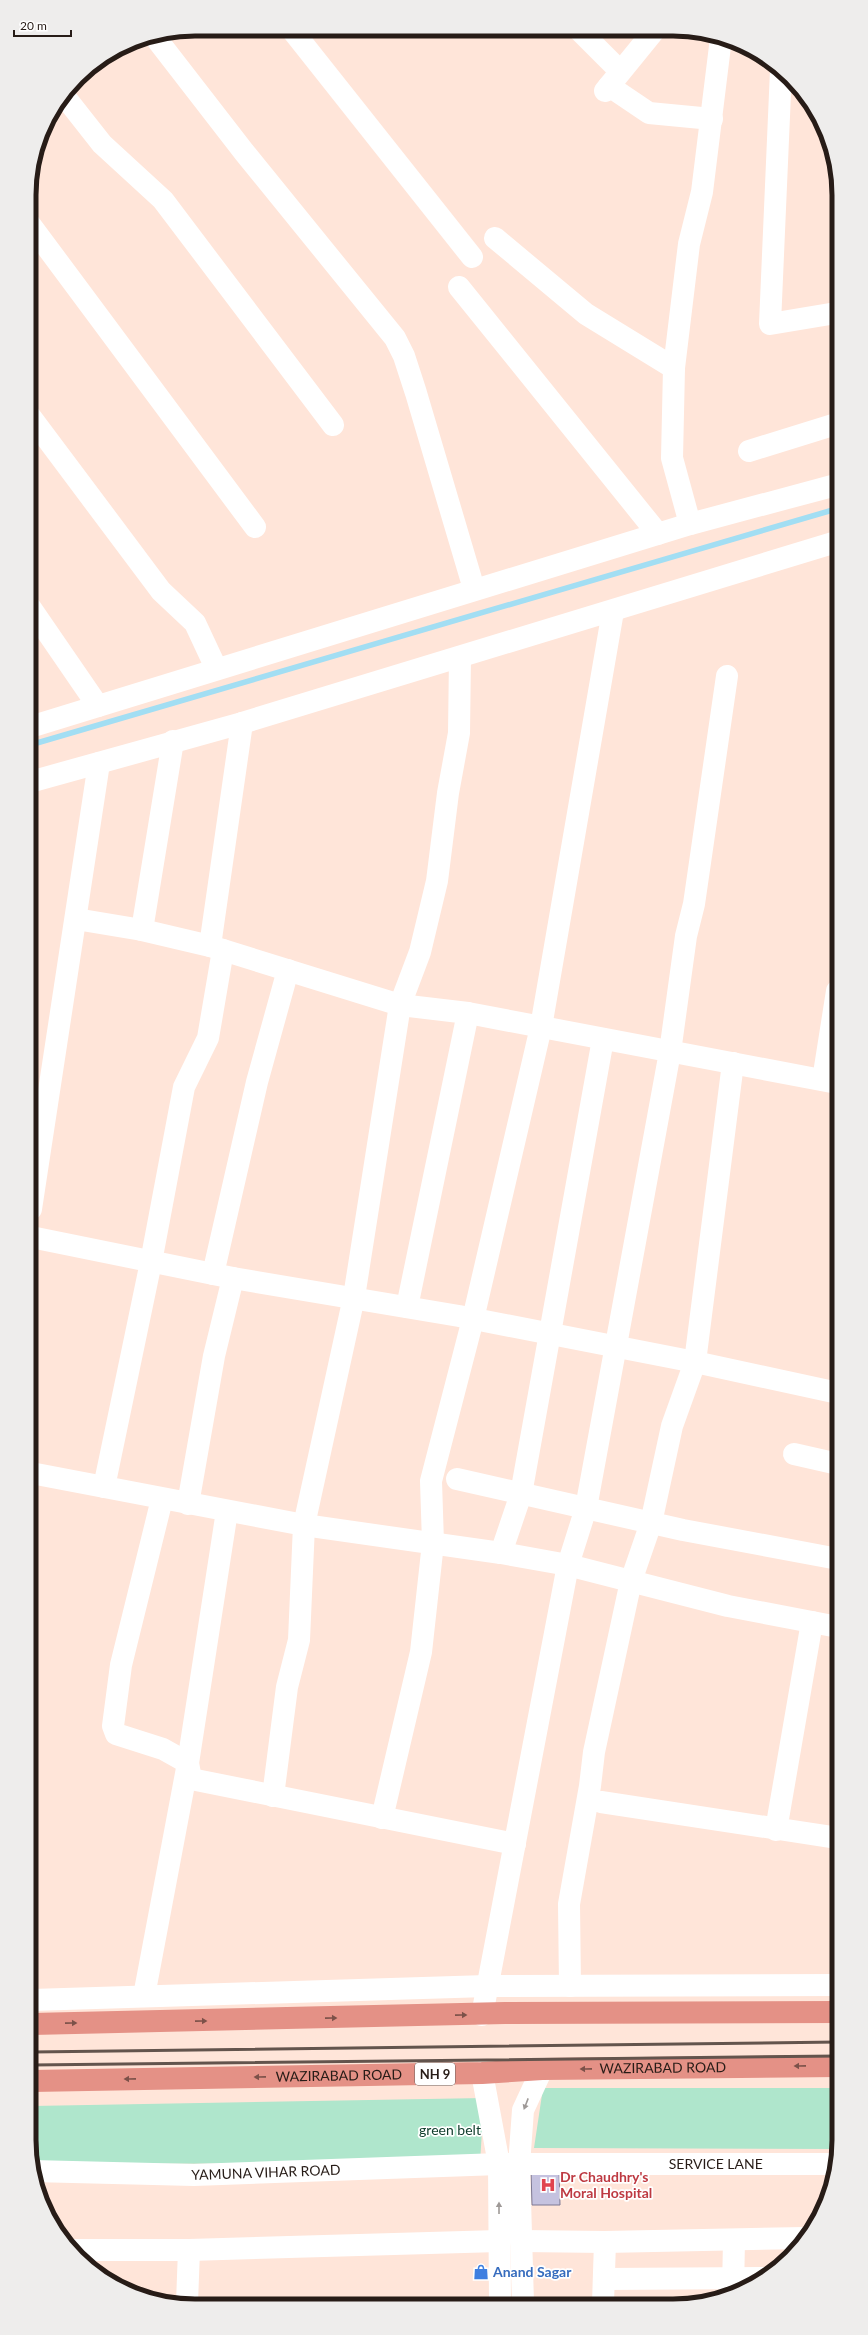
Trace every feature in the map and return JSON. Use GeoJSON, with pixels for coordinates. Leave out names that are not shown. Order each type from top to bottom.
{"type":"FeatureCollection","features":[{"type":"Feature","properties":{"kind":"highway"},"geometry":{"type":"LineString","coordinates":[[36,2024],[482,2015],[832,2012]]}},
{"type":"Feature","properties":{"kind":"highway","name":"WAZIRABAD ROAD"},"geometry":{"type":"LineString","coordinates":[[36,2081],[482,2073],[542,2069],[832,2066]]}},
{"type":"Feature","properties":{"kind":"street"},"geometry":{"type":"LineString","coordinates":[[297,36],[472,257]]}},
{"type":"Feature","properties":{"kind":"street"},"geometry":{"type":"LineString","coordinates":[[583,36],[612,83],[649,113],[712,119]]}},
{"type":"Feature","properties":{"kind":"street"},"geometry":{"type":"LineString","coordinates":[[612,83],[650,36]]}},
{"type":"Feature","properties":{"kind":"street"},"geometry":{"type":"LineString","coordinates":[[158,40],[244,152],[395,338],[404,356],[416,393],[474,589]]}},
{"type":"Feature","properties":{"kind":"street"},"geometry":{"type":"LineString","coordinates":[[690,524],[672,458],[674,368],[689,244],[702,192],[720,43]]}},
{"type":"Feature","properties":{"kind":"street"},"geometry":{"type":"LineString","coordinates":[[781,79],[770,324],[832,314]]}},
{"type":"Feature","properties":{"kind":"street"},"geometry":{"type":"LineString","coordinates":[[68,100],[102,144],[163,200],[333,425]]}},
{"type":"Feature","properties":{"kind":"street"},"geometry":{"type":"LineString","coordinates":[[36,232],[255,528]]}},
{"type":"Feature","properties":{"kind":"street"},"geometry":{"type":"LineString","coordinates":[[495,238],[586,314],[674,368]]}},
{"type":"Feature","properties":{"kind":"street"},"geometry":{"type":"LineString","coordinates":[[459,287],[658,534]]}},
{"type":"Feature","properties":{"kind":"street"},"geometry":{"type":"LineString","coordinates":[[36,424],[161,591],[195,623],[216,668]]}},
{"type":"Feature","properties":{"kind":"street"},"geometry":{"type":"LineString","coordinates":[[749,451],[832,425]]}},
{"type":"Feature","properties":{"kind":"street"},"geometry":{"type":"LineString","coordinates":[[36,725],[216,668],[690,524],[832,486]]}},
{"type":"Feature","properties":{"kind":"street"},"geometry":{"type":"LineString","coordinates":[[36,783],[173,741],[242,723],[832,543]]}},
{"type":"Feature","properties":{"kind":"street"},"geometry":{"type":"LineString","coordinates":[[382,1818],[420,1652],[433,1543],[431,1482],[473,1319],[541,1027],[613,611]]}},
{"type":"Feature","properties":{"kind":"street"},"geometry":{"type":"LineString","coordinates":[[36,616],[98,706]]}},
{"type":"Feature","properties":{"kind":"street"},"geometry":{"type":"LineString","coordinates":[[273,1796],[287,1686],[299,1640],[304,1525],[354,1298],[400,1005],[420,952],[437,881],[448,793],[459,733],[460,657]]}},
{"type":"Feature","properties":{"kind":"street"},"geometry":{"type":"LineString","coordinates":[[482,2015],[568,1565],[586,1508],[616,1348],[670,1052],[686,936],[694,904],[728,676]]}},
{"type":"Feature","properties":{"kind":"street"},"geometry":{"type":"LineString","coordinates":[[104,1487],[151,1262],[184,1087],[208,1038],[216,948],[242,723]]}},
{"type":"Feature","properties":{"kind":"street"},"geometry":{"type":"LineString","coordinates":[[142,930],[173,741]]}},
{"type":"Feature","properties":{"kind":"street"},"geometry":{"type":"LineString","coordinates":[[36,1177],[99,763]]}},
{"type":"Feature","properties":{"kind":"street"},"geometry":{"type":"LineString","coordinates":[[76,919],[142,930],[216,948],[400,1005],[468,1013],[830,1082],[832,1056]]}},
{"type":"Feature","properties":{"kind":"street"},"geometry":{"type":"LineString","coordinates":[[188,1504],[214,1356],[223,1276],[257,1082],[288,970]]}},
{"type":"Feature","properties":{"kind":"street"},"geometry":{"type":"LineString","coordinates":[[407,1307],[468,1013]]}},
{"type":"Feature","properties":{"kind":"street"},"geometry":{"type":"LineString","coordinates":[[501,1553],[521,1494],[603,1039]]}},
{"type":"Feature","properties":{"kind":"street"},"geometry":{"type":"LineString","coordinates":[[570,1986],[569,1904],[590,1786],[594,1752],[631,1581],[651,1523],[672,1426],[695,1362],[733,1064]]}},
{"type":"Feature","properties":{"kind":"street"},"geometry":{"type":"LineString","coordinates":[[36,1238],[223,1276],[473,1319],[616,1348],[695,1362],[832,1393]]}},
{"type":"Feature","properties":{"kind":"street"},"geometry":{"type":"LineString","coordinates":[[794,1454],[832,1463]]}},
{"type":"Feature","properties":{"kind":"street"},"geometry":{"type":"LineString","coordinates":[[36,1474],[304,1525],[501,1553],[568,1565],[728,1606],[832,1626]]}},
{"type":"Feature","properties":{"kind":"street"},"geometry":{"type":"LineString","coordinates":[[456,1479],[651,1523],[832,1558]]}},
{"type":"Feature","properties":{"kind":"street"},"geometry":{"type":"LineString","coordinates":[[162,1499],[121,1665],[112,1726],[116,1734],[163,1749],[188,1763]]}},
{"type":"Feature","properties":{"kind":"street"},"geometry":{"type":"LineString","coordinates":[[144,1996],[188,1763],[227,1511]]}},
{"type":"Feature","properties":{"kind":"street"},"geometry":{"type":"LineString","coordinates":[[776,1830],[812,1622]]}},
{"type":"Feature","properties":{"kind":"street"},"geometry":{"type":"LineString","coordinates":[[188,1763],[191,1779],[515,1844]]}},
{"type":"Feature","properties":{"kind":"street"},"geometry":{"type":"LineString","coordinates":[[601,1802],[776,1830],[832,1837]]}},
{"type":"Feature","properties":{"kind":"street"},"geometry":{"type":"LineString","coordinates":[[36,2000],[487,1986],[832,1985]]}},
{"type":"Feature","properties":{"kind":"street"},"geometry":{"type":"LineString","coordinates":[[500,2299],[499,2241],[509,2164],[523,2110],[542,2069]]}},
{"type":"Feature","properties":{"kind":"street"},"geometry":{"type":"LineString","coordinates":[[482,2073],[509,2164],[522,2241],[523,2299]]}},
{"type":"Feature","properties":{"kind":"street","name":"SERVICE LANE"},"geometry":{"type":"LineString","coordinates":[[509,2164],[830,2164]]}},
{"type":"Feature","properties":{"kind":"street","name":"YAMUNA VIHAR ROAD"},"geometry":{"type":"LineString","coordinates":[[39,2171],[194,2175],[509,2164]]}},
{"type":"Feature","properties":{"kind":"street"},"geometry":{"type":"LineString","coordinates":[[522,2241],[605,2242],[798,2238]]}},
{"type":"Feature","properties":{"kind":"street"},"geometry":{"type":"LineString","coordinates":[[604,2279],[734,2285],[734,2240]]}},
{"type":"Feature","properties":{"kind":"street"},"geometry":{"type":"LineString","coordinates":[[81,2250],[189,2250],[499,2241]]}},
{"type":"Feature","properties":{"kind":"street"},"geometry":{"type":"LineString","coordinates":[[603,2299],[605,2242]]}},
{"type":"Feature","properties":{"kind":"street"},"geometry":{"type":"LineString","coordinates":[[187,2299],[189,2250]]}},
{"type":"Feature","properties":{"kind":"green space"},"geometry":{"type":"Polygon","coordinates":[[[543,2088],[832,2088],[832,2149],[534,2148],[543,2088]]]}},
{"type":"Feature","properties":{"kind":"green space","name":"green belt"},"geometry":{"type":"Polygon","coordinates":[[[484,2098],[480,2163],[38,2164],[36,2150],[36,2106],[484,2098]]]}},
{"type":"Feature","properties":{"kind":"building"},"geometry":{"type":"Polygon","coordinates":[[[559,2169],[560,2205],[532,2205],[531,2170],[559,2169]]]}},
{"type":"Feature","properties":{"kind":"waterway"},"geometry":{"type":"LineString","coordinates":[[36,743],[832,510]]}},
{"type":"Feature","properties":{"kind":"railway"},"geometry":{"type":"LineString","coordinates":[[36,2052],[832,2042]]}},
{"type":"Feature","properties":{"kind":"railway"},"geometry":{"type":"LineString","coordinates":[[36,2065],[832,2056]]}},
{"type":"Feature","properties":{"kind":"place","name":"Dr Chaudhry's Moral Hospital"},"geometry":{"type":"Point","coordinates":[548,2185]}},
{"type":"Feature","properties":{"kind":"place","name":"Anand Sagar"},"geometry":{"type":"Point","coordinates":[481,2272]}}]}
